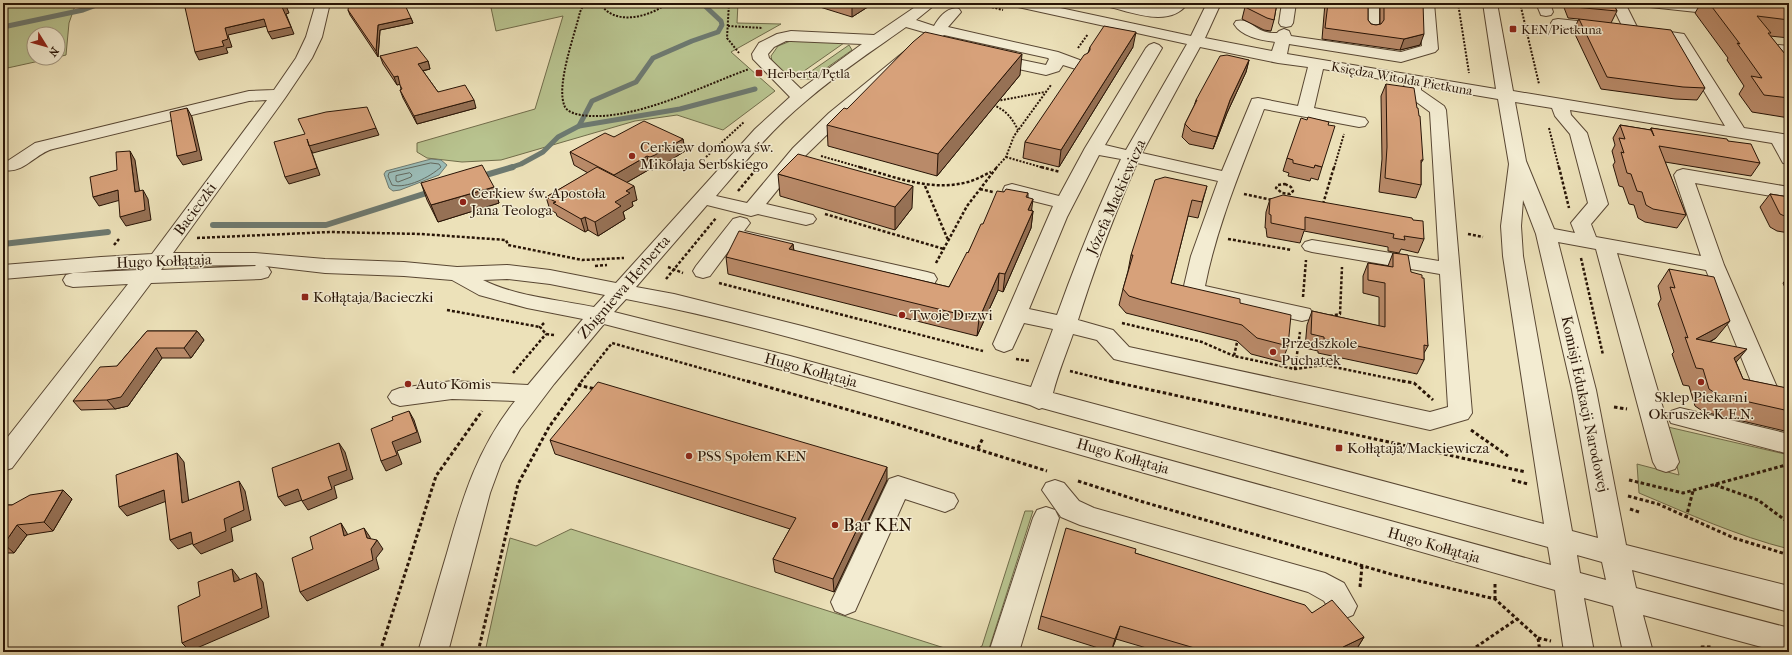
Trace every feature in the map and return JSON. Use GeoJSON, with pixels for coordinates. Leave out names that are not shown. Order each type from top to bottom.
{"type":"FeatureCollection","features":[{"type":"Feature","properties":{"kind":"street","name":"Bacieczki"},"geometry":{"type":"LineString","coordinates":[[3,461],[152,268],[279,95],[304,58],[314,37],[323,3]]}},
{"type":"Feature","properties":{"kind":"street","name":"Zbigniewa Herberta"},"geometry":{"type":"LineString","coordinates":[[433,652],[477,493],[489,463],[500,443],[512,423],[534,394],[599,315],[761,133],[800,97],[878,40],[902,14],[930,3]]}},
{"type":"Feature","properties":{"kind":"street","name":"Księdza Witolda Pietkuna"},"geometry":{"type":"LineString","coordinates":[[1018,3],[1115,25],[1278,58],[1784,139]]}},
{"type":"Feature","properties":{"kind":"street"},"geometry":{"type":"LineString","coordinates":[[1110,3],[1162,13],[1175,10],[1181,3]]}},
{"type":"Feature","properties":{"kind":"street","name":"Józefa Mackiewicza"},"geometry":{"type":"LineString","coordinates":[[1039,400],[1045,377],[1106,212],[1131,157],[1196,41],[1214,3]]}},
{"type":"Feature","properties":{"kind":"street"},"geometry":{"type":"LineString","coordinates":[[1278,58],[1285,32],[1289,3]]}},
{"type":"Feature","properties":{"kind":"street"},"geometry":{"type":"LineString","coordinates":[[1372,3],[1372,30]]}},
{"type":"Feature","properties":{"kind":"street"},"geometry":{"type":"LineString","coordinates":[[1241,24],[1259,36],[1285,32],[1401,57],[1430,49],[1427,3]]}},
{"type":"Feature","properties":{"kind":"street","name":"Komisji Edukacji Narodowej"},"geometry":{"type":"LineString","coordinates":[[1490,3],[1517,161],[1546,234],[1582,382],[1614,553],[1638,652]]}},
{"type":"Feature","properties":{"kind":"street"},"geometry":{"type":"LineString","coordinates":[[1618,3],[1631,31]]}},
{"type":"Feature","properties":{"kind":"street"},"geometry":{"type":"LineString","coordinates":[[1650,3],[1789,18]]}},
{"type":"Feature","properties":{"kind":"street"},"geometry":{"type":"LineString","coordinates":[[1778,3],[1789,18]]}},
{"type":"Feature","properties":{"kind":"street"},"geometry":{"type":"LineString","coordinates":[[703,271],[801,151],[854,100],[935,38],[942,24],[954,12]]}},
{"type":"Feature","properties":{"kind":"street"},"geometry":{"type":"LineString","coordinates":[[902,14],[935,38],[1053,55],[1056,63]]}},
{"type":"Feature","properties":{"kind":"street"},"geometry":{"type":"LineString","coordinates":[[1558,23],[1679,37],[1738,132]]}},
{"type":"Feature","properties":{"kind":"street"},"geometry":{"type":"LineString","coordinates":[[800,97],[761,59],[760,54],[764,48],[778,39],[791,36],[878,40]]}},
{"type":"Feature","properties":{"kind":"street"},"geometry":{"type":"LineString","coordinates":[[1004,344],[1064,203],[1094,148],[1154,48]]}},
{"type":"Feature","properties":{"kind":"street"},"geometry":{"type":"LineString","coordinates":[[982,57],[1041,70],[1056,63],[1079,65]]}},
{"type":"Feature","properties":{"kind":"street"},"geometry":{"type":"LineString","coordinates":[[1305,112],[1316,64]]}},
{"type":"Feature","properties":{"kind":"street"},"geometry":{"type":"LineString","coordinates":[[1017,314],[1065,324],[1105,335],[1122,353],[1430,421],[1460,413],[1438,110],[1413,92],[1412,80]]}},
{"type":"Feature","properties":{"kind":"street"},"geometry":{"type":"LineString","coordinates":[[11,166],[41,147],[249,96],[279,95]]}},
{"type":"Feature","properties":{"kind":"street"},"geometry":{"type":"LineString","coordinates":[[1302,314],[1194,290],[1201,256],[1226,184],[1258,103],[1353,121]]}},
{"type":"Feature","properties":{"kind":"street"},"geometry":{"type":"LineString","coordinates":[[1559,104],[1563,116],[1578,133],[1598,204],[1581,223],[1597,243],[1666,462]]}},
{"type":"Feature","properties":{"kind":"street"},"geometry":{"type":"LineString","coordinates":[[1784,139],[1789,159]]}},
{"type":"Feature","properties":{"kind":"street"},"geometry":{"type":"LineString","coordinates":[[1094,148],[1226,184]]}},
{"type":"Feature","properties":{"kind":"street","name":"Komisji Edukacji Narodowej"},"geometry":{"type":"LineString","coordinates":[[1517,161],[1511,226],[1513,256],[1550,476],[1566,582],[1579,652]]}},
{"type":"Feature","properties":{"kind":"street"},"geometry":{"type":"LineString","coordinates":[[1768,394],[1714,265],[1683,174],[1789,193]]}},
{"type":"Feature","properties":{"kind":"street"},"geometry":{"type":"LineString","coordinates":[[1012,190],[1064,203]]}},
{"type":"Feature","properties":{"kind":"street"},"geometry":{"type":"LineString","coordinates":[[702,198],[806,219]]}},
{"type":"Feature","properties":{"kind":"street"},"geometry":{"type":"LineString","coordinates":[[732,234],[927,279]]}},
{"type":"Feature","properties":{"kind":"street"},"geometry":{"type":"LineString","coordinates":[[1546,234],[1714,265]]}},
{"type":"Feature","properties":{"kind":"street"},"geometry":{"type":"LineString","coordinates":[[1309,249],[1342,251],[1450,269]]}},
{"type":"Feature","properties":{"kind":"street","name":"Hugo Kołłątaja"},"geometry":{"type":"LineString","coordinates":[[3,272],[101,263],[245,274],[325,266],[404,269],[457,274],[507,272],[550,277],[674,301],[802,334],[1039,400],[1789,599]]}},
{"type":"Feature","properties":{"kind":"street","name":"Hugo Kołłątaja"},"geometry":{"type":"LineString","coordinates":[[3,286],[152,268]]}},
{"type":"Feature","properties":{"kind":"street","name":"Hugo Kołłątaja"},"geometry":{"type":"LineString","coordinates":[[457,274],[486,290],[527,301],[599,315],[790,364],[1566,582],[1789,641]]}},
{"type":"Feature","properties":{"kind":"street"},"geometry":{"type":"LineString","coordinates":[[400,397],[452,390],[534,394]]}},
{"type":"Feature","properties":{"kind":"street"},"geometry":{"type":"LineString","coordinates":[[1680,417],[1789,444]]}},
{"type":"Feature","properties":{"kind":"street"},"geometry":{"type":"LineString","coordinates":[[845,602],[898,486],[945,501]]}},
{"type":"Feature","properties":{"kind":"street"},"geometry":{"type":"LineString","coordinates":[[1055,490],[1070,510],[1089,517],[1315,582],[1334,592],[1343,606]]}},
{"type":"Feature","properties":{"kind":"street"},"geometry":{"type":"LineString","coordinates":[[1004,652],[1046,518]]}},
{"type":"Feature","properties":{"kind":"path"},"geometry":{"type":"LineString","coordinates":[[588,3],[583,6],[580,12],[565,69],[563,86],[565,107],[570,112],[596,116],[622,114],[651,106],[754,67]]}},
{"type":"Feature","properties":{"kind":"path"},"geometry":{"type":"LineString","coordinates":[[600,3],[604,10],[610,13],[625,16],[648,15],[672,3]]}},
{"type":"Feature","properties":{"kind":"path"},"geometry":{"type":"LineString","coordinates":[[660,3],[662,7]]}},
{"type":"Feature","properties":{"kind":"path"},"geometry":{"type":"LineString","coordinates":[[729,3],[727,38],[739,53]]}},
{"type":"Feature","properties":{"kind":"path"},"geometry":{"type":"LineString","coordinates":[[886,3],[902,14]]}},
{"type":"Feature","properties":{"kind":"path"},"geometry":{"type":"LineString","coordinates":[[1458,3],[1469,76]]}},
{"type":"Feature","properties":{"kind":"path"},"geometry":{"type":"LineString","coordinates":[[1520,3],[1539,87]]}},
{"type":"Feature","properties":{"kind":"path"},"geometry":{"type":"LineString","coordinates":[[728,26],[764,28]]}},
{"type":"Feature","properties":{"kind":"path"},"geometry":{"type":"LineString","coordinates":[[927,279],[967,206],[992,172],[1006,157],[1014,136],[1059,74],[1056,63]]}},
{"type":"Feature","properties":{"kind":"path"},"geometry":{"type":"LineString","coordinates":[[1018,130],[1012,117],[1003,108],[989,103],[1018,96],[1046,92]]}},
{"type":"Feature","properties":{"kind":"path"},"geometry":{"type":"LineString","coordinates":[[1322,208],[1353,121]]}},
{"type":"Feature","properties":{"kind":"path"},"geometry":{"type":"LineString","coordinates":[[801,151],[925,185],[945,186],[969,182],[992,172]]}},
{"type":"Feature","properties":{"kind":"path"},"geometry":{"type":"LineString","coordinates":[[1006,157],[1078,177]]}},
{"type":"Feature","properties":{"kind":"path"},"geometry":{"type":"LineString","coordinates":[[1226,184],[1276,200]]}},
{"type":"Feature","properties":{"kind":"path"},"geometry":{"type":"LineString","coordinates":[[1285,184],[1291,187],[1294,191],[1290,194],[1284,194],[1276,188],[1278,185],[1285,184]]}},
{"type":"Feature","properties":{"kind":"path"},"geometry":{"type":"LineString","coordinates":[[925,185],[948,240]]}},
{"type":"Feature","properties":{"kind":"path"},"geometry":{"type":"LineString","coordinates":[[806,219],[814,210],[944,249]]}},
{"type":"Feature","properties":{"kind":"path"},"geometry":{"type":"LineString","coordinates":[[1447,230],[1484,237]]}},
{"type":"Feature","properties":{"kind":"path"},"geometry":{"type":"LineString","coordinates":[[192,238],[330,232],[421,234],[506,240]]}},
{"type":"Feature","properties":{"kind":"path"},"geometry":{"type":"LineString","coordinates":[[1208,235],[1309,249],[1295,369]]}},
{"type":"Feature","properties":{"kind":"path"},"geometry":{"type":"LineString","coordinates":[[1302,314],[1325,317],[1340,314],[1342,251]]}},
{"type":"Feature","properties":{"kind":"path"},"geometry":{"type":"LineString","coordinates":[[1234,356],[1244,302]]}},
{"type":"Feature","properties":{"kind":"path"},"geometry":{"type":"LineString","coordinates":[[447,310],[540,327]]}},
{"type":"Feature","properties":{"kind":"path"},"geometry":{"type":"LineString","coordinates":[[1114,321],[1202,342],[1234,356],[1295,369],[1324,365],[1414,383],[1450,416],[1508,456]]}},
{"type":"Feature","properties":{"kind":"path"},"geometry":{"type":"LineString","coordinates":[[380,652],[436,476],[497,391],[546,334]]}},
{"type":"Feature","properties":{"kind":"path"},"geometry":{"type":"LineString","coordinates":[[578,385],[602,391]]}},
{"type":"Feature","properties":{"kind":"path"},"geometry":{"type":"LineString","coordinates":[[1629,480],[1683,493],[1789,464]]}},
{"type":"Feature","properties":{"kind":"path"},"geometry":{"type":"LineString","coordinates":[[1509,469],[1550,476]]}},
{"type":"Feature","properties":{"kind":"path"},"geometry":{"type":"LineString","coordinates":[[1714,485],[1758,500],[1789,523]]}},
{"type":"Feature","properties":{"kind":"path"},"geometry":{"type":"LineString","coordinates":[[1603,490],[1658,504],[1686,518],[1734,538],[1789,555]]}},
{"type":"Feature","properties":{"kind":"path"},"geometry":{"type":"LineString","coordinates":[[1686,518],[1693,491]]}},
{"type":"Feature","properties":{"kind":"path"},"geometry":{"type":"LineString","coordinates":[[1476,647],[1517,619]]}},
{"type":"Feature","properties":{"kind":"path"},"geometry":{"type":"LineString","coordinates":[[1690,652],[1702,647],[1716,647]]}},
{"type":"Feature","properties":{"kind":"green space"},"geometry":{"type":"Polygon","coordinates":[[[3,3],[76,3],[69,23],[66,55],[66,26],[26,26],[26,64],[3,69],[3,3]]]}},
{"type":"Feature","properties":{"kind":"green space"},"geometry":{"type":"Polygon","coordinates":[[[490,3],[738,3],[737,23],[781,24],[731,52],[775,91],[723,130],[677,115],[635,121],[501,160],[462,162],[427,158],[417,152],[417,143],[535,109],[563,16],[496,31],[490,3]]]}},
{"type":"Feature","properties":{"kind":"green space"},"geometry":{"type":"Polygon","coordinates":[[[793,40],[844,43],[794,78],[787,75],[776,66],[773,63],[771,56],[778,46],[793,40]]]}},
{"type":"Feature","properties":{"kind":"green space"},"geometry":{"type":"Polygon","coordinates":[[[849,45],[852,50],[811,79],[800,79],[849,45]]]}},
{"type":"Feature","properties":{"kind":"green space"},"geometry":{"type":"Polygon","coordinates":[[[1668,427],[1789,455],[1789,549],[1732,531],[1639,493],[1637,464],[1679,475],[1668,427]]]}},
{"type":"Feature","properties":{"kind":"green space"},"geometry":{"type":"Polygon","coordinates":[[[1025,511],[1033,511],[988,652],[972,652],[982,646],[1025,511]]]}},
{"type":"Feature","properties":{"kind":"green space"},"geometry":{"type":"Polygon","coordinates":[[[571,529],[957,652],[485,652],[510,538],[536,546],[571,529]]]}},
{"type":"Feature","properties":{"kind":"water"},"geometry":{"type":"Polygon","coordinates":[[[431,159],[441,160],[447,165],[439,175],[400,190],[393,191],[389,188],[384,174],[386,171],[431,159]]]}},
{"type":"Feature","properties":{"kind":"building"},"geometry":{"type":"Polygon","coordinates":[[[184,3],[284,3],[286,6],[282,7],[291,27],[268,32],[264,19],[225,28],[228,39],[222,41],[224,46],[195,52],[184,3]]]}},
{"type":"Feature","properties":{"kind":"building"},"geometry":{"type":"Polygon","coordinates":[[[349,3],[404,3],[411,18],[378,25],[376,51],[348,10],[349,3]]]}},
{"type":"Feature","properties":{"kind":"building"},"geometry":{"type":"Polygon","coordinates":[[[842,3],[856,3],[852,6],[842,3]]]}},
{"type":"Feature","properties":{"kind":"building"},"geometry":{"type":"Polygon","coordinates":[[[1246,3],[1277,3],[1274,20],[1245,7],[1246,3]]]}},
{"type":"Feature","properties":{"kind":"building"},"geometry":{"type":"Polygon","coordinates":[[[1328,3],[1368,3],[1368,20],[1371,24],[1376,25],[1381,24],[1384,20],[1384,3],[1423,3],[1424,34],[1404,39],[1325,28],[1328,3]]]}},
{"type":"Feature","properties":{"kind":"building"},"geometry":{"type":"Polygon","coordinates":[[[1572,3],[1613,3],[1617,11],[1574,7],[1572,3]]]}},
{"type":"Feature","properties":{"kind":"building"},"geometry":{"type":"Polygon","coordinates":[[[1709,3],[1761,3],[1789,6],[1789,20],[1757,16],[1771,33],[1768,33],[1789,59],[1789,98],[1764,95],[1751,76],[1762,78],[1737,43],[1740,44],[1709,3]]]}},
{"type":"Feature","properties":{"kind":"building"},"geometry":{"type":"Polygon","coordinates":[[[1579,19],[1671,30],[1705,88],[1683,87],[1607,77],[1579,19]]]}},
{"type":"Feature","properties":{"kind":"building"},"geometry":{"type":"Polygon","coordinates":[[[1104,26],[1136,32],[1061,150],[1025,142],[1084,55],[1088,53],[1090,47],[1104,26]]]}},
{"type":"Feature","properties":{"kind":"building"},"geometry":{"type":"Polygon","coordinates":[[[925,32],[1022,54],[938,154],[827,125],[844,108],[847,109],[913,42],[925,32]]]}},
{"type":"Feature","properties":{"kind":"building"},"geometry":{"type":"Polygon","coordinates":[[[417,47],[428,61],[418,64],[438,92],[465,85],[474,100],[414,116],[400,90],[402,89],[398,76],[394,77],[380,56],[417,47]]]}},
{"type":"Feature","properties":{"kind":"building"},"geometry":{"type":"Polygon","coordinates":[[[1227,55],[1249,60],[1230,100],[1217,137],[1192,131],[1185,124],[1196,100],[1220,56],[1227,55]]]}},
{"type":"Feature","properties":{"kind":"building"},"geometry":{"type":"Polygon","coordinates":[[[1386,84],[1414,88],[1417,108],[1420,116],[1423,160],[1421,160],[1421,185],[1385,178],[1387,147],[1386,84]]]}},
{"type":"Feature","properties":{"kind":"building"},"geometry":{"type":"Polygon","coordinates":[[[367,107],[376,128],[309,146],[317,168],[285,177],[274,142],[305,134],[298,119],[326,112],[367,107]]]}},
{"type":"Feature","properties":{"kind":"building"},"geometry":{"type":"Polygon","coordinates":[[[187,108],[197,151],[177,156],[170,112],[187,108]]]}},
{"type":"Feature","properties":{"kind":"building"},"geometry":{"type":"Polygon","coordinates":[[[1308,117],[1329,122],[1328,125],[1335,126],[1322,167],[1315,165],[1314,168],[1293,163],[1293,160],[1287,158],[1301,118],[1307,120],[1308,117]]]}},
{"type":"Feature","properties":{"kind":"building"},"geometry":{"type":"Polygon","coordinates":[[[644,121],[683,139],[655,155],[650,157],[647,156],[614,175],[570,152],[605,133],[614,137],[644,121]]]}},
{"type":"Feature","properties":{"kind":"building"},"geometry":{"type":"Polygon","coordinates":[[[1620,125],[1651,130],[1654,136],[1651,128],[1751,144],[1760,163],[1659,146],[1686,215],[1653,209],[1646,205],[1642,192],[1637,191],[1631,174],[1627,173],[1621,152],[1624,153],[1619,138],[1625,139],[1620,125]]]}},
{"type":"Feature","properties":{"kind":"building"},"geometry":{"type":"Polygon","coordinates":[[[130,151],[135,192],[143,190],[145,210],[120,217],[118,190],[93,197],[90,177],[117,170],[116,152],[130,151]]]}},
{"type":"Feature","properties":{"kind":"building"},"geometry":{"type":"Polygon","coordinates":[[[798,154],[913,186],[895,207],[778,174],[798,154]]]}},
{"type":"Feature","properties":{"kind":"building"},"geometry":{"type":"Polygon","coordinates":[[[482,165],[494,187],[431,205],[421,183],[482,165]]]}},
{"type":"Feature","properties":{"kind":"building"},"geometry":{"type":"Polygon","coordinates":[[[597,167],[634,186],[626,191],[630,193],[615,202],[621,206],[595,222],[585,217],[581,219],[553,203],[556,202],[546,197],[597,167]]]}},
{"type":"Feature","properties":{"kind":"building"},"geometry":{"type":"Polygon","coordinates":[[[1165,177],[1207,186],[1202,202],[1192,200],[1171,283],[1240,299],[1240,303],[1291,315],[1288,346],[1257,338],[1242,325],[1142,300],[1129,296],[1123,289],[1133,255],[1131,255],[1155,180],[1165,177]]]}},
{"type":"Feature","properties":{"kind":"building"},"geometry":{"type":"Polygon","coordinates":[[[1006,189],[1028,193],[1026,197],[1033,199],[1028,210],[1033,211],[1005,274],[999,273],[979,319],[726,257],[739,231],[793,244],[789,249],[949,287],[967,252],[968,253],[981,224],[983,224],[997,191],[1004,192],[1006,189]]]}},
{"type":"Feature","properties":{"kind":"building"},"geometry":{"type":"Polygon","coordinates":[[[1770,194],[1789,197],[1789,218],[1780,214],[1770,194]]]}},
{"type":"Feature","properties":{"kind":"building"},"geometry":{"type":"Polygon","coordinates":[[[1283,195],[1423,221],[1424,239],[1404,236],[1405,240],[1393,238],[1394,234],[1305,217],[1305,230],[1271,223],[1271,215],[1269,214],[1270,199],[1283,195]]]}},
{"type":"Feature","properties":{"kind":"building"},"geometry":{"type":"Polygon","coordinates":[[[1393,253],[1408,255],[1411,272],[1422,275],[1422,278],[1424,278],[1428,346],[1424,345],[1424,360],[1324,339],[1324,337],[1311,334],[1312,311],[1385,327],[1385,283],[1368,280],[1368,263],[1393,267],[1393,253]]]}},
{"type":"Feature","properties":{"kind":"building"},"geometry":{"type":"Polygon","coordinates":[[[1669,269],[1714,277],[1730,321],[1696,339],[1747,349],[1734,358],[1743,379],[1787,388],[1789,385],[1789,411],[1718,395],[1709,389],[1703,369],[1696,368],[1685,337],[1688,338],[1670,287],[1675,288],[1669,269]]]}},
{"type":"Feature","properties":{"kind":"building"},"geometry":{"type":"Polygon","coordinates":[[[147,331],[197,331],[184,348],[156,348],[121,397],[107,400],[73,401],[100,367],[117,366],[147,331]]]}},
{"type":"Feature","properties":{"kind":"building"},"geometry":{"type":"Polygon","coordinates":[[[598,382],[887,467],[833,579],[773,559],[796,518],[550,440],[598,382]]]}},
{"type":"Feature","properties":{"kind":"building"},"geometry":{"type":"Polygon","coordinates":[[[409,411],[417,432],[392,442],[397,455],[381,461],[371,429],[393,420],[392,417],[409,411]]]}},
{"type":"Feature","properties":{"kind":"building"},"geometry":{"type":"Polygon","coordinates":[[[339,443],[347,470],[328,477],[332,489],[302,501],[298,489],[278,497],[272,468],[339,443]]]}},
{"type":"Feature","properties":{"kind":"building"},"geometry":{"type":"Polygon","coordinates":[[[177,453],[182,503],[239,481],[244,510],[224,519],[226,531],[193,545],[191,532],[170,540],[164,490],[119,507],[116,475],[177,453]]]}},
{"type":"Feature","properties":{"kind":"building"},"geometry":{"type":"Polygon","coordinates":[[[63,490],[44,522],[17,525],[3,544],[3,505],[12,505],[30,495],[63,490]]]}},
{"type":"Feature","properties":{"kind":"building"},"geometry":{"type":"Polygon","coordinates":[[[341,523],[344,536],[364,528],[367,538],[377,540],[371,549],[373,560],[300,592],[292,558],[313,549],[310,537],[341,523]]]}},
{"type":"Feature","properties":{"kind":"building"},"geometry":{"type":"Polygon","coordinates":[[[1066,528],[1136,549],[1135,553],[1305,605],[1312,613],[1332,600],[1364,637],[1343,647],[1347,652],[1208,652],[1120,626],[1115,639],[1041,616],[1066,528]]]}},
{"type":"Feature","properties":{"kind":"building"},"geometry":{"type":"Polygon","coordinates":[[[232,569],[234,582],[256,573],[262,608],[182,643],[178,606],[200,596],[198,582],[232,569]]]}},
{"type":"Feature","properties":{"kind":"waterway"},"geometry":{"type":"LineString","coordinates":[[3,27],[83,10],[102,3]]}},
{"type":"Feature","properties":{"kind":"waterway"},"geometry":{"type":"LineString","coordinates":[[579,126],[592,101],[636,82],[653,58],[692,41],[718,32],[722,25],[721,21],[705,6],[704,3]]}},
{"type":"Feature","properties":{"kind":"waterway"},"geometry":{"type":"LineString","coordinates":[[579,126],[680,109],[755,89]]}},
{"type":"Feature","properties":{"kind":"waterway"},"geometry":{"type":"LineString","coordinates":[[509,168],[521,164],[543,152],[558,137],[579,126]]}},
{"type":"Feature","properties":{"kind":"waterway"},"geometry":{"type":"LineString","coordinates":[[479,177],[513,167]]}},
{"type":"Feature","properties":{"kind":"waterway"},"geometry":{"type":"LineString","coordinates":[[213,225],[326,225],[433,191]]}},
{"type":"Feature","properties":{"kind":"waterway"},"geometry":{"type":"LineString","coordinates":[[3,244],[108,232]]}},
{"type":"Feature","properties":{"kind":"place","name":"KEN/Pietkuna"},"geometry":{"type":"Point","coordinates":[1513,29]}},
{"type":"Feature","properties":{"kind":"place","name":"Herberta/Pętla"},"geometry":{"type":"Point","coordinates":[759,73]}},
{"type":"Feature","properties":{"kind":"place","name":"Cerkiew domowa św. Mikołaja Serbskiego"},"geometry":{"type":"Point","coordinates":[632,156]}},
{"type":"Feature","properties":{"kind":"place","name":"Cerkiew św. Apostoła Jana Teologa"},"geometry":{"type":"Point","coordinates":[463,202]}},
{"type":"Feature","properties":{"kind":"place","name":"Kołłątaja/Bacieczki"},"geometry":{"type":"Point","coordinates":[305,297]}},
{"type":"Feature","properties":{"kind":"place","name":"Twoje Drzwi"},"geometry":{"type":"Point","coordinates":[902,315]}},
{"type":"Feature","properties":{"kind":"place","name":"Przedszkole Puchatek"},"geometry":{"type":"Point","coordinates":[1273,352]}},
{"type":"Feature","properties":{"kind":"place","name":"Sklep Piekarni Okruszek K.E.N."},"geometry":{"type":"Point","coordinates":[1701,382]}},
{"type":"Feature","properties":{"kind":"place","name":"Auto Komis"},"geometry":{"type":"Point","coordinates":[408,384]}},
{"type":"Feature","properties":{"kind":"place","name":"Kołłątaja/Mackiewicza"},"geometry":{"type":"Point","coordinates":[1339,448]}},
{"type":"Feature","properties":{"kind":"place","name":"PSS Społem KEN"},"geometry":{"type":"Point","coordinates":[689,456]}},
{"type":"Feature","properties":{"kind":"place","name":"Bar KEN"},"geometry":{"type":"Point","coordinates":[835,525]}}]}
